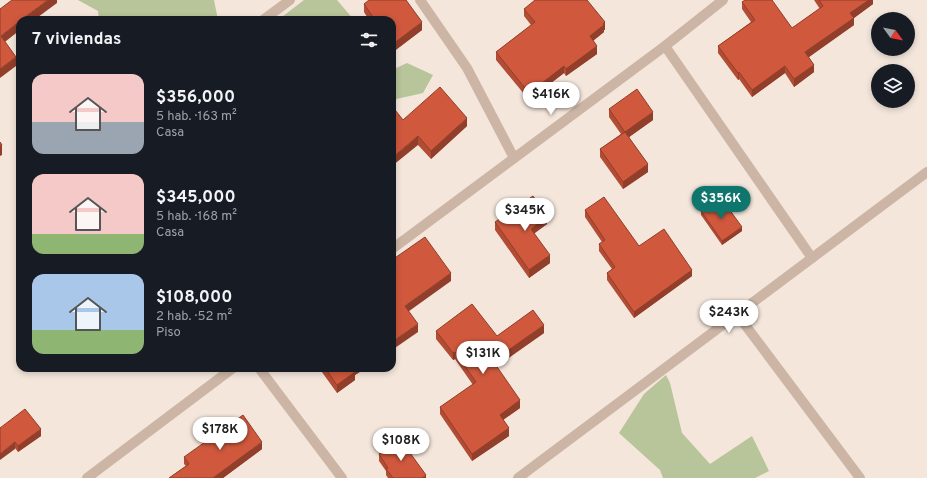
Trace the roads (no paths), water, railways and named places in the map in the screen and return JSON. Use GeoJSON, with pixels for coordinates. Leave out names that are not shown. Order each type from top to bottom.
{"type":"FeatureCollection","features":[{"type":"Feature","properties":{"kind":"street"},"geometry":{"type":"LineString","coordinates":[[269,16],[290,0]]}},
{"type":"Feature","properties":{"kind":"street"},"geometry":{"type":"LineString","coordinates":[[420,0],[467,68],[514,158]]}},
{"type":"Feature","properties":{"kind":"street"},"geometry":{"type":"LineString","coordinates":[[396,246],[665,46],[723,0]]}},
{"type":"Feature","properties":{"kind":"street"},"geometry":{"type":"LineString","coordinates":[[665,46],[812,258]]}},
{"type":"Feature","properties":{"kind":"street"},"geometry":{"type":"LineString","coordinates":[[518,478],[927,172]]}},
{"type":"Feature","properties":{"kind":"street"},"geometry":{"type":"LineString","coordinates":[[737,314],[860,478]]}},
{"type":"Feature","properties":{"kind":"street"},"geometry":{"type":"LineString","coordinates":[[87,478],[228,372]]}},
{"type":"Feature","properties":{"kind":"street"},"geometry":{"type":"LineString","coordinates":[[262,372],[342,478]]}}]}
